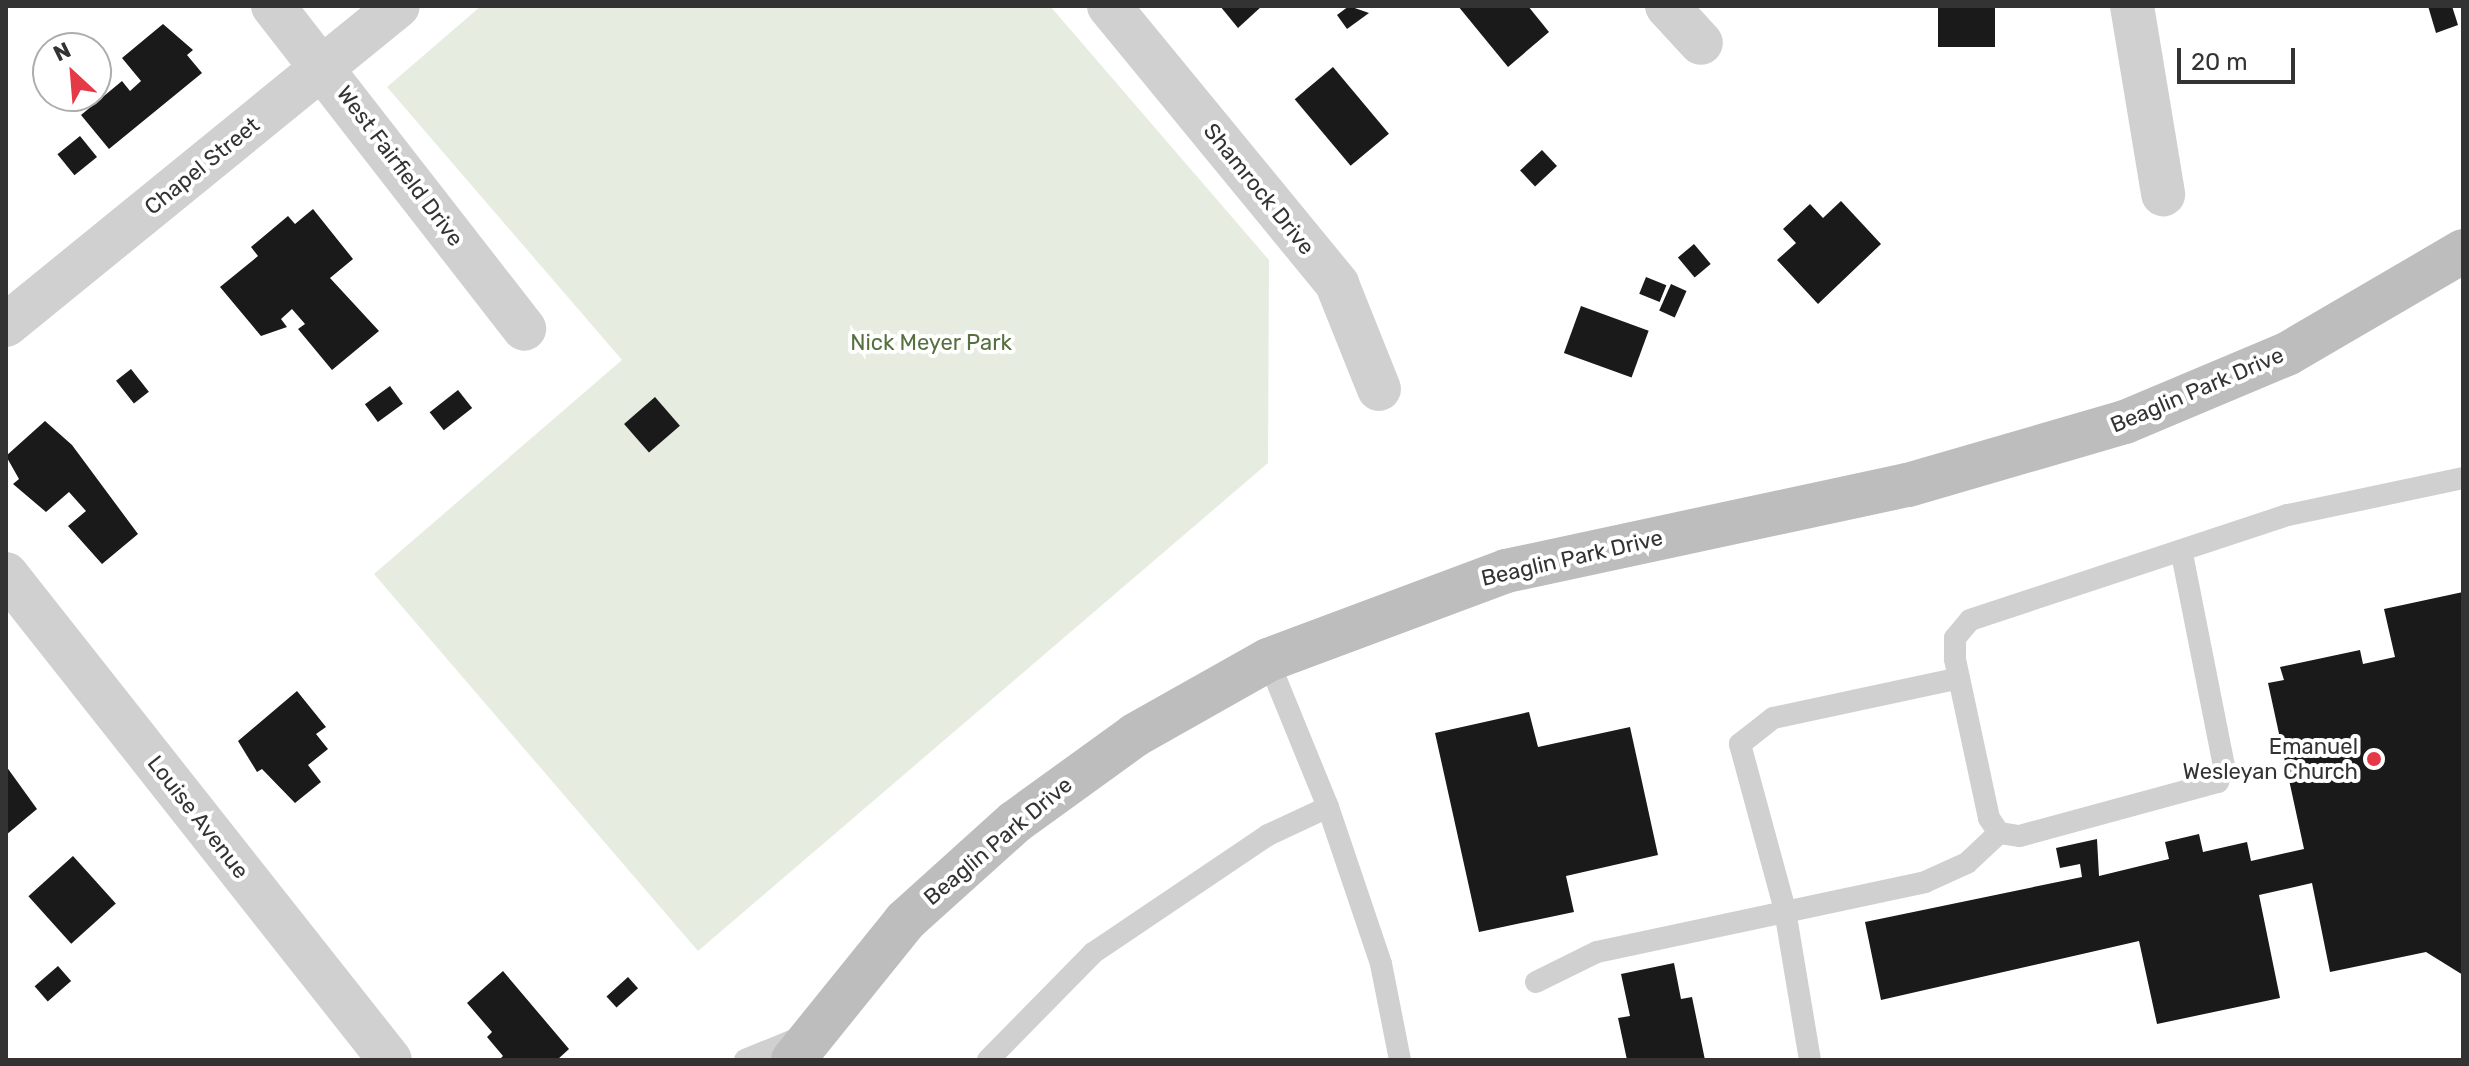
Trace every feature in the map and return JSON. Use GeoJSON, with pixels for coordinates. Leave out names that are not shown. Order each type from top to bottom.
{"type":"FeatureCollection","features":[{"type":"Feature","properties":{"kind":"main road","name":"Beaglin Park Drive"},"geometry":{"type":"LineString","coordinates":[[802,1047],[905,921],[1015,822],[1135,735],[1268,660],[1506,571],[1908,485],[2125,422],[2287,354],[2463,251]]}},
{"type":"Feature","properties":{"kind":"street","name":"West Fairfield Drive"},"geometry":{"type":"LineString","coordinates":[[273,6],[325,67],[524,329]]}},
{"type":"Feature","properties":{"kind":"street","name":"Chapel Street"},"geometry":{"type":"LineString","coordinates":[[6,325],[398,6]]}},
{"type":"Feature","properties":{"kind":"street","name":"Shamrock Drive"},"geometry":{"type":"LineString","coordinates":[[1109,6],[1337,284],[1379,389]]}},
{"type":"Feature","properties":{"kind":"street"},"geometry":{"type":"LineString","coordinates":[[1667,6],[1701,43]]}},
{"type":"Feature","properties":{"kind":"street"},"geometry":{"type":"LineString","coordinates":[[2132,6],[2163,194]]}},
{"type":"Feature","properties":{"kind":"street","name":"Louise Avenue"},"geometry":{"type":"LineString","coordinates":[[6,574],[390,1060]]}},
{"type":"Feature","properties":{"kind":"lane"},"geometry":{"type":"LineString","coordinates":[[2182,554],[2224,766],[2218,782],[2019,836],[1999,833],[1989,818],[1959,678],[1955,638],[1970,620],[2182,554],[2288,515],[2463,478]]}},
{"type":"Feature","properties":{"kind":"lane"},"geometry":{"type":"LineString","coordinates":[[1268,660],[1328,807],[1381,964],[1400,1060]]}},
{"type":"Feature","properties":{"kind":"lane"},"geometry":{"type":"LineString","coordinates":[[1810,1060],[1785,910],[1740,744],[1773,718],[1959,678]]}},
{"type":"Feature","properties":{"kind":"lane"},"geometry":{"type":"LineString","coordinates":[[988,1060],[1093,953],[1231,857],[1328,807]]}},
{"type":"Feature","properties":{"kind":"lane"},"geometry":{"type":"LineString","coordinates":[[1536,982],[1597,952],[1925,882],[1967,863],[1999,833]]}},
{"type":"Feature","properties":{"kind":"lane"},"geometry":{"type":"LineString","coordinates":[[745,1060],[802,1047]]}},
{"type":"Feature","properties":{"kind":"green space","name":"Nick Meyer Park"},"geometry":{"type":"Polygon","coordinates":[[[481,6],[1050,6],[1269,260],[1268,463],[698,951],[374,574],[622,360],[387,87],[481,6]]]}},
{"type":"Feature","properties":{"kind":"building"},"geometry":{"type":"Polygon","coordinates":[[[1220,6],[1262,6],[1238,28],[1220,6]]]}},
{"type":"Feature","properties":{"kind":"building"},"geometry":{"type":"Polygon","coordinates":[[[1349,6],[1369,13],[1347,29],[1337,15],[1349,6]]]}},
{"type":"Feature","properties":{"kind":"building"},"geometry":{"type":"Polygon","coordinates":[[[1458,6],[1528,6],[1549,32],[1508,67],[1458,6]]]}},
{"type":"Feature","properties":{"kind":"building"},"geometry":{"type":"Polygon","coordinates":[[[1938,6],[1995,6],[1995,47],[1938,47],[1938,6]]]}},
{"type":"Feature","properties":{"kind":"building"},"geometry":{"type":"Polygon","coordinates":[[[2428,6],[2452,6],[2458,25],[2436,33],[2428,6]]]}},
{"type":"Feature","properties":{"kind":"building"},"geometry":{"type":"Polygon","coordinates":[[[163,24],[193,50],[187,55],[202,73],[109,149],[81,115],[85,112],[112,112],[112,89],[122,81],[130,91],[141,81],[122,58],[163,24]]]}},
{"type":"Feature","properties":{"kind":"building"},"geometry":{"type":"Polygon","coordinates":[[[1333,67],[1389,134],[1351,166],[1295,99],[1333,67]]]}},
{"type":"Feature","properties":{"kind":"building"},"geometry":{"type":"Polygon","coordinates":[[[80,136],[97,157],[74,175],[57,154],[80,136]]]}},
{"type":"Feature","properties":{"kind":"building"},"geometry":{"type":"Polygon","coordinates":[[[1542,150],[1557,166],[1535,187],[1520,170],[1542,150]]]}},
{"type":"Feature","properties":{"kind":"building"},"geometry":{"type":"Polygon","coordinates":[[[1841,201],[1881,244],[1818,304],[1777,260],[1796,243],[1783,229],[1810,204],[1823,218],[1841,201]]]}},
{"type":"Feature","properties":{"kind":"building"},"geometry":{"type":"Polygon","coordinates":[[[313,209],[353,259],[330,278],[379,331],[332,370],[298,329],[305,324],[292,309],[281,319],[287,327],[261,336],[220,287],[258,256],[251,247],[288,216],[295,224],[313,209]]]}},
{"type":"Feature","properties":{"kind":"building"},"geometry":{"type":"Polygon","coordinates":[[[1694,244],[1711,264],[1695,277],[1678,257],[1694,244]]]}},
{"type":"Feature","properties":{"kind":"building"},"geometry":{"type":"Polygon","coordinates":[[[1646,277],[1666,285],[1660,302],[1639,294],[1646,277]]]}},
{"type":"Feature","properties":{"kind":"building"},"geometry":{"type":"Polygon","coordinates":[[[1671,284],[1687,291],[1675,317],[1659,310],[1671,284]]]}},
{"type":"Feature","properties":{"kind":"building"},"geometry":{"type":"Polygon","coordinates":[[[1581,306],[1649,331],[1632,378],[1564,353],[1581,306]]]}},
{"type":"Feature","properties":{"kind":"building"},"geometry":{"type":"Polygon","coordinates":[[[131,369],[149,392],[134,404],[116,381],[131,369]]]}},
{"type":"Feature","properties":{"kind":"building"},"geometry":{"type":"Polygon","coordinates":[[[390,386],[403,404],[378,422],[365,404],[390,386]]]}},
{"type":"Feature","properties":{"kind":"building"},"geometry":{"type":"Polygon","coordinates":[[[458,390],[472,408],[444,430],[430,412],[458,390]]]}},
{"type":"Feature","properties":{"kind":"building"},"geometry":{"type":"Polygon","coordinates":[[[655,397],[680,426],[649,453],[624,424],[655,397]]]}},
{"type":"Feature","properties":{"kind":"building"},"geometry":{"type":"Polygon","coordinates":[[[45,421],[72,445],[138,534],[102,564],[68,526],[86,511],[69,492],[46,512],[13,484],[19,479],[6,456],[45,421]]]}},
{"type":"Feature","properties":{"kind":"building","name":"Emanuel Wesleyan Church"},"geometry":{"type":"Polygon","coordinates":[[[2463,592],[2463,975],[2426,952],[2330,972],[2312,883],[2259,895],[2280,998],[2157,1024],[2139,941],[1881,1000],[1865,922],[2082,877],[2080,864],[2060,868],[2056,848],[2097,839],[2099,876],[2169,859],[2165,842],[2199,834],[2203,852],[2247,842],[2251,861],[2304,849],[2268,683],[2284,680],[2280,667],[2360,650],[2363,664],[2395,657],[2384,609],[2463,592]]]}},
{"type":"Feature","properties":{"kind":"building"},"geometry":{"type":"Polygon","coordinates":[[[297,691],[326,727],[316,734],[328,749],[308,765],[321,782],[295,803],[262,769],[257,772],[238,741],[297,691]]]}},
{"type":"Feature","properties":{"kind":"building"},"geometry":{"type":"Polygon","coordinates":[[[1529,712],[1538,747],[1630,727],[1658,855],[1566,876],[1574,912],[1479,932],[1435,733],[1529,712]]]}},
{"type":"Feature","properties":{"kind":"building"},"geometry":{"type":"Polygon","coordinates":[[[6,766],[37,809],[6,835],[6,766]]]}},
{"type":"Feature","properties":{"kind":"building"},"geometry":{"type":"Polygon","coordinates":[[[73,856],[116,904],[71,944],[28,896],[73,856]]]}},
{"type":"Feature","properties":{"kind":"building"},"geometry":{"type":"Polygon","coordinates":[[[1674,963],[1681,999],[1692,997],[1705,1060],[1627,1060],[1618,1018],[1630,1016],[1621,974],[1674,963]]]}},
{"type":"Feature","properties":{"kind":"building"},"geometry":{"type":"Polygon","coordinates":[[[58,966],[71,981],[48,1001],[35,986],[58,966]]]}},
{"type":"Feature","properties":{"kind":"building"},"geometry":{"type":"Polygon","coordinates":[[[503,971],[569,1049],[557,1060],[499,1060],[503,1056],[487,1037],[492,1032],[467,1003],[503,971]]]}},
{"type":"Feature","properties":{"kind":"building"},"geometry":{"type":"Polygon","coordinates":[[[628,977],[638,988],[616,1008],[606,996],[628,977]]]}},
{"type":"Feature","properties":{"kind":"place","name":"Emanuel Wesleyan Church"},"geometry":{"type":"Point","coordinates":[2374,759]}}]}
